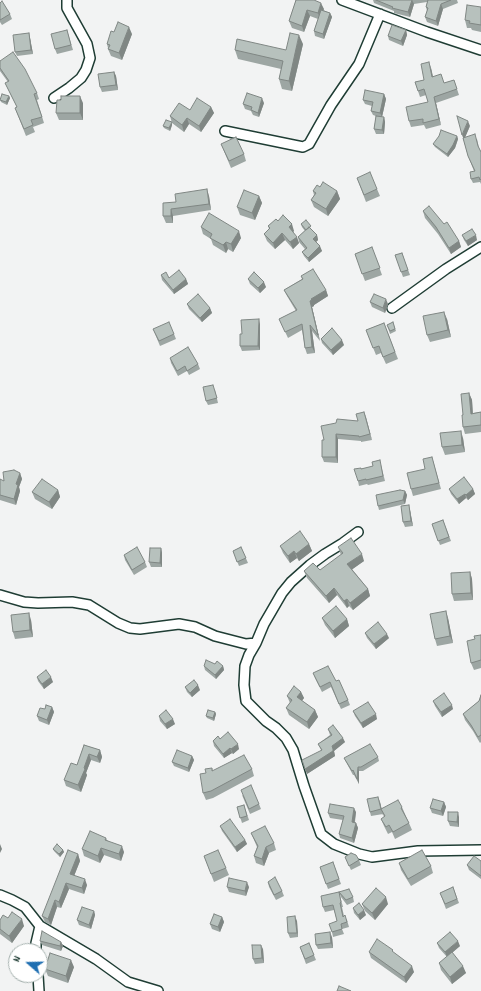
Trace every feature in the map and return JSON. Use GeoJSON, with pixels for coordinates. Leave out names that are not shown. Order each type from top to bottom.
{"type":"FeatureCollection","features":[{"type":"Feature","properties":{"kind":"street"},"geometry":{"type":"LineString","coordinates":[[54,98],[81,78],[86,70],[90,58],[87,44],[67,8],[67,0]]}},
{"type":"Feature","properties":{"kind":"street"},"geometry":{"type":"LineString","coordinates":[[342,0],[427,32],[481,50]]}},
{"type":"Feature","properties":{"kind":"street"},"geometry":{"type":"LineString","coordinates":[[225,131],[303,147],[309,144],[331,105],[359,64],[380,14]]}},
{"type":"Feature","properties":{"kind":"street"},"geometry":{"type":"LineString","coordinates":[[392,308],[446,269],[481,247]]}},
{"type":"Feature","properties":{"kind":"street"},"geometry":{"type":"LineString","coordinates":[[358,532],[315,561],[291,582],[282,593],[264,624],[256,643],[248,655],[245,666],[244,685],[246,701],[286,738],[293,750],[321,834],[334,844],[359,854],[372,857],[418,851],[481,850]]}},
{"type":"Feature","properties":{"kind":"street"},"geometry":{"type":"LineString","coordinates":[[0,595],[24,602],[38,604],[72,602],[89,605],[118,623],[140,630],[179,624],[195,627],[215,636],[246,644],[256,643]]}},
{"type":"Feature","properties":{"kind":"street"},"geometry":{"type":"LineString","coordinates":[[0,895],[24,907],[40,926],[96,959],[128,982],[158,991]]}},
{"type":"Feature","properties":{"kind":"street"},"geometry":{"type":"LineString","coordinates":[[36,943],[40,926]]}},
{"type":"Feature","properties":{"kind":"building"},"geometry":{"type":"Polygon","coordinates":[[[296,0],[314,0],[321,3],[318,13],[307,10],[302,26],[289,21],[296,0]]]}},
{"type":"Feature","properties":{"kind":"building"},"geometry":{"type":"Polygon","coordinates":[[[376,0],[412,0],[408,12],[392,8],[393,7],[376,0]]]}},
{"type":"Feature","properties":{"kind":"building"},"geometry":{"type":"Polygon","coordinates":[[[428,0],[451,0],[441,4],[436,21],[425,17],[428,8],[426,7],[428,0]]]}},
{"type":"Feature","properties":{"kind":"building"},"geometry":{"type":"Polygon","coordinates":[[[2,1],[10,14],[0,20],[0,3],[2,1]]]}},
{"type":"Feature","properties":{"kind":"building"},"geometry":{"type":"Polygon","coordinates":[[[467,5],[481,7],[481,25],[469,23],[470,21],[465,20],[467,5]]]}},
{"type":"Feature","properties":{"kind":"building"},"geometry":{"type":"Polygon","coordinates":[[[321,10],[330,13],[323,34],[314,31],[321,10]]]}},
{"type":"Feature","properties":{"kind":"building"},"geometry":{"type":"Polygon","coordinates":[[[118,22],[129,27],[119,53],[108,49],[110,45],[107,44],[111,31],[114,32],[118,22]]]}},
{"type":"Feature","properties":{"kind":"building"},"geometry":{"type":"Polygon","coordinates":[[[392,25],[406,30],[401,41],[388,36],[392,25]]]}},
{"type":"Feature","properties":{"kind":"building"},"geometry":{"type":"Polygon","coordinates":[[[67,30],[71,45],[55,49],[51,34],[67,30]]]}},
{"type":"Feature","properties":{"kind":"building"},"geometry":{"type":"Polygon","coordinates":[[[29,33],[31,50],[15,52],[13,35],[29,33]]]}},
{"type":"Feature","properties":{"kind":"building"},"geometry":{"type":"Polygon","coordinates":[[[290,33],[299,35],[289,81],[279,79],[283,61],[235,50],[237,39],[286,50],[290,33]]]}},
{"type":"Feature","properties":{"kind":"building"},"geometry":{"type":"Polygon","coordinates":[[[13,52],[25,69],[37,93],[34,94],[42,117],[31,120],[33,125],[24,129],[15,108],[17,107],[5,83],[9,81],[0,68],[0,61],[13,52]]]}},
{"type":"Feature","properties":{"kind":"building"},"geometry":{"type":"Polygon","coordinates":[[[429,62],[432,77],[441,74],[444,83],[454,80],[457,89],[434,97],[439,119],[423,123],[423,119],[409,121],[406,107],[428,102],[424,89],[418,91],[415,82],[424,80],[421,64],[429,62]]]}},
{"type":"Feature","properties":{"kind":"building"},"geometry":{"type":"Polygon","coordinates":[[[114,72],[116,85],[100,87],[98,74],[114,72]]]}},
{"type":"Feature","properties":{"kind":"building"},"geometry":{"type":"Polygon","coordinates":[[[365,90],[384,94],[380,113],[371,111],[373,102],[363,100],[365,90]]]}},
{"type":"Feature","properties":{"kind":"building"},"geometry":{"type":"Polygon","coordinates":[[[247,93],[262,98],[258,113],[251,110],[252,107],[243,104],[247,93]]]}},
{"type":"Feature","properties":{"kind":"building"},"geometry":{"type":"Polygon","coordinates":[[[2,94],[9,96],[6,102],[0,100],[2,94]]]}},
{"type":"Feature","properties":{"kind":"building"},"geometry":{"type":"Polygon","coordinates":[[[61,96],[80,96],[80,113],[56,113],[57,100],[61,100],[61,96]]]}},
{"type":"Feature","properties":{"kind":"building"},"geometry":{"type":"Polygon","coordinates":[[[197,98],[211,107],[199,126],[187,118],[182,125],[170,116],[179,103],[190,110],[197,98]]]}},
{"type":"Feature","properties":{"kind":"building"},"geometry":{"type":"Polygon","coordinates":[[[376,116],[384,117],[382,130],[374,129],[376,116]]]}},
{"type":"Feature","properties":{"kind":"building"},"geometry":{"type":"Polygon","coordinates":[[[457,116],[468,121],[462,135],[457,116]]]}},
{"type":"Feature","properties":{"kind":"building"},"geometry":{"type":"Polygon","coordinates":[[[166,120],[172,122],[169,128],[163,126],[166,120]]]}},
{"type":"Feature","properties":{"kind":"building"},"geometry":{"type":"Polygon","coordinates":[[[441,130],[457,136],[447,154],[433,144],[439,136],[441,130]]]}},
{"type":"Feature","properties":{"kind":"building"},"geometry":{"type":"Polygon","coordinates":[[[475,134],[481,152],[480,180],[479,177],[471,179],[470,172],[475,171],[468,156],[463,138],[475,134]]]}},
{"type":"Feature","properties":{"kind":"building"},"geometry":{"type":"Polygon","coordinates":[[[236,137],[244,154],[229,161],[221,144],[236,137]]]}},
{"type":"Feature","properties":{"kind":"building"},"geometry":{"type":"Polygon","coordinates":[[[370,172],[377,189],[364,195],[357,178],[370,172]]]}},
{"type":"Feature","properties":{"kind":"building"},"geometry":{"type":"Polygon","coordinates":[[[323,182],[337,191],[326,209],[311,200],[316,193],[313,191],[317,185],[320,187],[323,182]]]}},
{"type":"Feature","properties":{"kind":"building"},"geometry":{"type":"Polygon","coordinates":[[[207,189],[209,204],[171,209],[171,216],[163,216],[163,203],[176,202],[175,194],[207,189]]]}},
{"type":"Feature","properties":{"kind":"building"},"geometry":{"type":"Polygon","coordinates":[[[244,190],[259,196],[252,213],[237,207],[244,190]]]}},
{"type":"Feature","properties":{"kind":"building"},"geometry":{"type":"Polygon","coordinates":[[[429,206],[444,224],[447,222],[459,241],[449,248],[436,227],[423,211],[429,206]]]}},
{"type":"Feature","properties":{"kind":"building"},"geometry":{"type":"Polygon","coordinates":[[[209,213],[239,231],[231,244],[226,242],[223,245],[210,238],[212,234],[201,227],[209,213]]]}},
{"type":"Feature","properties":{"kind":"building"},"geometry":{"type":"Polygon","coordinates":[[[283,215],[292,224],[289,227],[297,237],[290,242],[282,233],[273,243],[264,234],[270,228],[268,226],[276,219],[278,221],[283,215]]]}},
{"type":"Feature","properties":{"kind":"building"},"geometry":{"type":"Polygon","coordinates":[[[306,220],[311,226],[306,230],[301,224],[306,220]]]}},
{"type":"Feature","properties":{"kind":"building"},"geometry":{"type":"Polygon","coordinates":[[[309,227],[317,235],[313,239],[320,246],[308,258],[302,252],[307,248],[298,237],[309,227]]]}},
{"type":"Feature","properties":{"kind":"building"},"geometry":{"type":"Polygon","coordinates":[[[472,229],[476,235],[466,241],[462,235],[472,229]]]}},
{"type":"Feature","properties":{"kind":"building"},"geometry":{"type":"Polygon","coordinates":[[[372,247],[380,268],[362,274],[355,254],[372,247]]]}},
{"type":"Feature","properties":{"kind":"building"},"geometry":{"type":"Polygon","coordinates":[[[402,253],[408,270],[401,272],[395,255],[402,253]]]}},
{"type":"Feature","properties":{"kind":"building"},"geometry":{"type":"Polygon","coordinates":[[[313,269],[326,290],[310,301],[318,335],[310,325],[312,347],[305,348],[302,324],[285,332],[279,319],[297,310],[284,290],[303,279],[301,276],[313,269]]]}},
{"type":"Feature","properties":{"kind":"building"},"geometry":{"type":"Polygon","coordinates":[[[179,270],[186,279],[173,290],[161,275],[166,272],[169,278],[179,270]]]}},
{"type":"Feature","properties":{"kind":"building"},"geometry":{"type":"Polygon","coordinates":[[[254,272],[264,282],[258,288],[248,279],[254,272]]]}},
{"type":"Feature","properties":{"kind":"building"},"geometry":{"type":"Polygon","coordinates":[[[198,294],[210,308],[200,318],[187,304],[198,294]]]}},
{"type":"Feature","properties":{"kind":"building"},"geometry":{"type":"Polygon","coordinates":[[[374,294],[386,299],[383,308],[370,302],[374,294]]]}},
{"type":"Feature","properties":{"kind":"building"},"geometry":{"type":"Polygon","coordinates":[[[444,312],[448,330],[427,335],[423,316],[444,312]]]}},
{"type":"Feature","properties":{"kind":"building"},"geometry":{"type":"Polygon","coordinates":[[[259,319],[258,346],[240,346],[240,334],[242,334],[241,320],[259,319]]]}},
{"type":"Feature","properties":{"kind":"building"},"geometry":{"type":"Polygon","coordinates":[[[169,322],[174,334],[159,341],[153,329],[169,322]]]}},
{"type":"Feature","properties":{"kind":"building"},"geometry":{"type":"Polygon","coordinates":[[[393,322],[395,329],[390,331],[387,325],[393,322]]]}},
{"type":"Feature","properties":{"kind":"building"},"geometry":{"type":"Polygon","coordinates":[[[384,323],[395,352],[383,357],[379,346],[373,348],[366,330],[384,323]]]}},
{"type":"Feature","properties":{"kind":"building"},"geometry":{"type":"Polygon","coordinates":[[[332,328],[342,340],[331,350],[321,339],[332,328]]]}},
{"type":"Feature","properties":{"kind":"building"},"geometry":{"type":"Polygon","coordinates":[[[188,347],[198,364],[187,371],[185,366],[177,371],[170,358],[188,347]]]}},
{"type":"Feature","properties":{"kind":"building"},"geometry":{"type":"Polygon","coordinates":[[[213,385],[217,398],[206,401],[203,387],[213,385]]]}},
{"type":"Feature","properties":{"kind":"building"},"geometry":{"type":"Polygon","coordinates":[[[469,393],[471,414],[481,412],[481,425],[463,427],[461,394],[469,393]]]}},
{"type":"Feature","properties":{"kind":"building"},"geometry":{"type":"Polygon","coordinates":[[[364,412],[370,434],[359,437],[336,434],[336,457],[322,457],[322,440],[324,440],[321,426],[336,423],[337,419],[358,421],[356,414],[364,412]]]}},
{"type":"Feature","properties":{"kind":"building"},"geometry":{"type":"Polygon","coordinates":[[[461,431],[462,445],[442,447],[440,433],[461,431]]]}},
{"type":"Feature","properties":{"kind":"building"},"geometry":{"type":"Polygon","coordinates":[[[432,457],[439,483],[411,489],[407,473],[425,469],[423,459],[432,457]]]}},
{"type":"Feature","properties":{"kind":"building"},"geometry":{"type":"Polygon","coordinates":[[[380,460],[383,476],[358,481],[354,469],[373,466],[372,462],[380,460]]]}},
{"type":"Feature","properties":{"kind":"building"},"geometry":{"type":"Polygon","coordinates":[[[14,470],[20,473],[16,484],[18,485],[14,499],[0,495],[0,479],[4,481],[3,472],[14,470]]]}},
{"type":"Feature","properties":{"kind":"building"},"geometry":{"type":"Polygon","coordinates":[[[464,477],[473,489],[466,495],[465,494],[457,499],[449,489],[464,477]]]}},
{"type":"Feature","properties":{"kind":"building"},"geometry":{"type":"Polygon","coordinates":[[[42,479],[58,490],[49,502],[32,492],[42,479]]]}},
{"type":"Feature","properties":{"kind":"building"},"geometry":{"type":"Polygon","coordinates":[[[400,490],[405,491],[403,500],[378,506],[376,495],[400,490]]]}},
{"type":"Feature","properties":{"kind":"building"},"geometry":{"type":"Polygon","coordinates":[[[409,505],[411,521],[403,522],[401,506],[409,505]]]}},
{"type":"Feature","properties":{"kind":"building"},"geometry":{"type":"Polygon","coordinates":[[[443,520],[449,537],[438,541],[432,524],[443,520]]]}},
{"type":"Feature","properties":{"kind":"building"},"geometry":{"type":"Polygon","coordinates":[[[300,531],[309,544],[296,554],[294,551],[288,556],[280,546],[300,531]]]}},
{"type":"Feature","properties":{"kind":"building"},"geometry":{"type":"Polygon","coordinates":[[[351,538],[362,554],[347,564],[368,589],[350,603],[347,599],[344,601],[334,588],[326,596],[304,571],[313,563],[320,570],[343,553],[338,547],[351,538]]]}},
{"type":"Feature","properties":{"kind":"building"},"geometry":{"type":"Polygon","coordinates":[[[137,547],[145,562],[132,570],[124,555],[137,547]]]}},
{"type":"Feature","properties":{"kind":"building"},"geometry":{"type":"Polygon","coordinates":[[[241,547],[246,558],[237,562],[233,551],[241,547]]]}},
{"type":"Feature","properties":{"kind":"building"},"geometry":{"type":"Polygon","coordinates":[[[150,548],[161,548],[160,563],[149,562],[150,548]]]}},
{"type":"Feature","properties":{"kind":"building"},"geometry":{"type":"Polygon","coordinates":[[[470,572],[471,593],[452,594],[451,573],[470,572]]]}},
{"type":"Feature","properties":{"kind":"building"},"geometry":{"type":"Polygon","coordinates":[[[336,606],[347,619],[333,631],[322,618],[336,606]]]}},
{"type":"Feature","properties":{"kind":"building"},"geometry":{"type":"Polygon","coordinates":[[[446,611],[450,636],[435,639],[430,614],[446,611]]]}},
{"type":"Feature","properties":{"kind":"building"},"geometry":{"type":"Polygon","coordinates":[[[29,613],[30,630],[13,632],[11,615],[29,613]]]}},
{"type":"Feature","properties":{"kind":"building"},"geometry":{"type":"Polygon","coordinates":[[[378,622],[387,634],[374,644],[365,633],[378,622]]]}},
{"type":"Feature","properties":{"kind":"building"},"geometry":{"type":"Polygon","coordinates":[[[481,635],[481,660],[471,663],[467,641],[475,639],[474,636],[481,635]]]}},
{"type":"Feature","properties":{"kind":"building"},"geometry":{"type":"Polygon","coordinates":[[[206,660],[215,664],[217,661],[223,666],[215,675],[204,666],[206,660]]]}},
{"type":"Feature","properties":{"kind":"building"},"geometry":{"type":"Polygon","coordinates":[[[328,666],[336,681],[339,680],[348,700],[339,704],[330,682],[320,687],[313,673],[328,666]]]}},
{"type":"Feature","properties":{"kind":"building"},"geometry":{"type":"Polygon","coordinates":[[[46,670],[51,677],[42,684],[37,677],[46,670]]]}},
{"type":"Feature","properties":{"kind":"building"},"geometry":{"type":"Polygon","coordinates":[[[194,680],[198,685],[190,693],[185,687],[194,680]]]}},
{"type":"Feature","properties":{"kind":"building"},"geometry":{"type":"Polygon","coordinates":[[[294,686],[301,692],[297,697],[315,710],[307,722],[286,708],[292,700],[287,696],[294,686]]]}},
{"type":"Feature","properties":{"kind":"building"},"geometry":{"type":"Polygon","coordinates":[[[444,693],[452,705],[441,712],[433,701],[444,693]]]}},
{"type":"Feature","properties":{"kind":"building"},"geometry":{"type":"Polygon","coordinates":[[[481,695],[481,735],[478,737],[463,714],[479,701],[481,695]]]}},
{"type":"Feature","properties":{"kind":"building"},"geometry":{"type":"Polygon","coordinates":[[[368,702],[376,714],[361,723],[353,711],[368,702]]]}},
{"type":"Feature","properties":{"kind":"building"},"geometry":{"type":"Polygon","coordinates":[[[46,705],[52,707],[47,720],[37,716],[40,708],[45,709],[46,705]]]}},
{"type":"Feature","properties":{"kind":"building"},"geometry":{"type":"Polygon","coordinates":[[[166,710],[173,719],[165,724],[159,716],[166,710]]]}},
{"type":"Feature","properties":{"kind":"building"},"geometry":{"type":"Polygon","coordinates":[[[208,710],[215,712],[213,718],[206,716],[208,710]]]}},
{"type":"Feature","properties":{"kind":"building"},"geometry":{"type":"Polygon","coordinates":[[[333,725],[343,738],[332,746],[333,751],[305,769],[302,760],[322,750],[318,744],[332,735],[328,729],[333,725]]]}},
{"type":"Feature","properties":{"kind":"building"},"geometry":{"type":"Polygon","coordinates":[[[228,732],[238,744],[223,754],[213,741],[218,736],[220,739],[228,732]]]}},
{"type":"Feature","properties":{"kind":"building"},"geometry":{"type":"Polygon","coordinates":[[[370,744],[378,757],[361,767],[358,767],[357,779],[353,770],[352,771],[344,758],[370,744]]]}},
{"type":"Feature","properties":{"kind":"building"},"geometry":{"type":"Polygon","coordinates":[[[84,745],[100,750],[97,757],[89,754],[84,768],[85,769],[78,785],[64,780],[71,763],[77,765],[84,745]]]}},
{"type":"Feature","properties":{"kind":"building"},"geometry":{"type":"Polygon","coordinates":[[[177,750],[192,756],[188,768],[172,762],[177,750]]]}},
{"type":"Feature","properties":{"kind":"building"},"geometry":{"type":"Polygon","coordinates":[[[244,755],[252,769],[211,791],[203,793],[200,774],[206,773],[205,769],[212,768],[212,771],[244,755]]]}},
{"type":"Feature","properties":{"kind":"building"},"geometry":{"type":"Polygon","coordinates":[[[251,785],[259,804],[249,809],[241,790],[251,785]]]}},
{"type":"Feature","properties":{"kind":"building"},"geometry":{"type":"Polygon","coordinates":[[[378,797],[381,809],[370,812],[367,799],[378,797]]]}},
{"type":"Feature","properties":{"kind":"building"},"geometry":{"type":"Polygon","coordinates":[[[433,799],[444,802],[441,811],[430,808],[433,799]]]}},
{"type":"Feature","properties":{"kind":"building"},"geometry":{"type":"Polygon","coordinates":[[[398,800],[409,823],[393,832],[389,825],[386,827],[381,819],[385,816],[381,809],[398,800]]]}},
{"type":"Feature","properties":{"kind":"building"},"geometry":{"type":"Polygon","coordinates":[[[330,804],[354,808],[352,822],[356,823],[352,838],[339,834],[344,816],[328,813],[330,804]]]}},
{"type":"Feature","properties":{"kind":"building"},"geometry":{"type":"Polygon","coordinates":[[[244,805],[247,816],[240,818],[237,807],[244,805]]]}},
{"type":"Feature","properties":{"kind":"building"},"geometry":{"type":"Polygon","coordinates":[[[448,812],[458,812],[457,822],[448,821],[448,812]]]}},
{"type":"Feature","properties":{"kind":"building"},"geometry":{"type":"Polygon","coordinates":[[[230,819],[245,840],[235,847],[220,826],[230,819]]]}},
{"type":"Feature","properties":{"kind":"building"},"geometry":{"type":"Polygon","coordinates":[[[265,826],[274,843],[266,847],[262,859],[254,856],[258,846],[251,833],[265,826]]]}},
{"type":"Feature","properties":{"kind":"building"},"geometry":{"type":"Polygon","coordinates":[[[90,831],[106,838],[105,840],[122,846],[119,854],[101,848],[98,856],[82,849],[90,831]]]}},
{"type":"Feature","properties":{"kind":"building"},"geometry":{"type":"Polygon","coordinates":[[[57,844],[63,850],[59,854],[53,849],[57,844]]]}},
{"type":"Feature","properties":{"kind":"building"},"geometry":{"type":"Polygon","coordinates":[[[68,850],[78,854],[70,874],[85,879],[82,888],[66,883],[59,902],[55,900],[48,919],[42,916],[68,850]]]}},
{"type":"Feature","properties":{"kind":"building"},"geometry":{"type":"Polygon","coordinates":[[[218,850],[226,868],[211,874],[204,856],[218,850]]]}},
{"type":"Feature","properties":{"kind":"building"},"geometry":{"type":"Polygon","coordinates":[[[422,850],[431,866],[408,879],[399,863],[422,850]]]}},
{"type":"Feature","properties":{"kind":"building"},"geometry":{"type":"Polygon","coordinates":[[[351,853],[356,855],[359,860],[349,866],[345,857],[351,853]]]}},
{"type":"Feature","properties":{"kind":"building"},"geometry":{"type":"Polygon","coordinates":[[[474,856],[481,861],[481,876],[467,865],[474,856]]]}},
{"type":"Feature","properties":{"kind":"building"},"geometry":{"type":"Polygon","coordinates":[[[333,862],[339,879],[326,884],[320,867],[333,862]]]}},
{"type":"Feature","properties":{"kind":"building"},"geometry":{"type":"Polygon","coordinates":[[[275,877],[282,891],[274,895],[268,882],[275,877]]]}},
{"type":"Feature","properties":{"kind":"building"},"geometry":{"type":"Polygon","coordinates":[[[229,878],[247,882],[245,891],[227,887],[229,878]]]}},
{"type":"Feature","properties":{"kind":"building"},"geometry":{"type":"Polygon","coordinates":[[[453,887],[457,899],[445,904],[440,893],[453,887]]]}},
{"type":"Feature","properties":{"kind":"building"},"geometry":{"type":"Polygon","coordinates":[[[376,888],[386,897],[372,913],[362,904],[376,888]]]}},
{"type":"Feature","properties":{"kind":"building"},"geometry":{"type":"Polygon","coordinates":[[[349,889],[353,897],[346,900],[339,892],[349,889]]]}},
{"type":"Feature","properties":{"kind":"building"},"geometry":{"type":"Polygon","coordinates":[[[339,892],[343,917],[345,915],[347,922],[341,924],[342,929],[332,932],[329,924],[337,921],[333,905],[323,907],[321,896],[339,892]]]}},
{"type":"Feature","properties":{"kind":"building"},"geometry":{"type":"Polygon","coordinates":[[[359,903],[364,910],[358,915],[353,908],[359,903]]]}},
{"type":"Feature","properties":{"kind":"building"},"geometry":{"type":"Polygon","coordinates":[[[82,907],[94,911],[89,925],[77,920],[82,907]]]}},
{"type":"Feature","properties":{"kind":"building"},"geometry":{"type":"Polygon","coordinates":[[[12,912],[22,919],[9,936],[0,929],[0,920],[3,915],[8,918],[12,912]]]}},
{"type":"Feature","properties":{"kind":"building"},"geometry":{"type":"Polygon","coordinates":[[[214,914],[222,917],[218,927],[210,924],[214,914]]]}},
{"type":"Feature","properties":{"kind":"building"},"geometry":{"type":"Polygon","coordinates":[[[295,916],[297,933],[288,933],[287,917],[295,916]]]}},
{"type":"Feature","properties":{"kind":"building"},"geometry":{"type":"Polygon","coordinates":[[[42,931],[61,942],[60,946],[40,941],[42,931]]]}},
{"type":"Feature","properties":{"kind":"building"},"geometry":{"type":"Polygon","coordinates":[[[330,932],[331,943],[316,945],[315,934],[330,932]]]}},
{"type":"Feature","properties":{"kind":"building"},"geometry":{"type":"Polygon","coordinates":[[[450,932],[458,941],[445,952],[437,943],[450,932]]]}},
{"type":"Feature","properties":{"kind":"building"},"geometry":{"type":"Polygon","coordinates":[[[377,939],[412,966],[404,977],[369,952],[377,939]]]}},
{"type":"Feature","properties":{"kind":"building"},"geometry":{"type":"Polygon","coordinates":[[[309,943],[314,955],[305,959],[300,947],[309,943]]]}},
{"type":"Feature","properties":{"kind":"building"},"geometry":{"type":"Polygon","coordinates":[[[252,945],[261,945],[262,958],[253,959],[252,945]]]}},
{"type":"Feature","properties":{"kind":"building"},"geometry":{"type":"Polygon","coordinates":[[[452,952],[463,966],[450,977],[439,963],[452,952]]]}},
{"type":"Feature","properties":{"kind":"building"},"geometry":{"type":"Polygon","coordinates":[[[50,953],[71,960],[66,976],[48,970],[48,959],[50,953]]]}},
{"type":"Feature","properties":{"kind":"building"},"geometry":{"type":"Polygon","coordinates":[[[339,986],[351,991],[337,991],[339,986]]]}}]}
